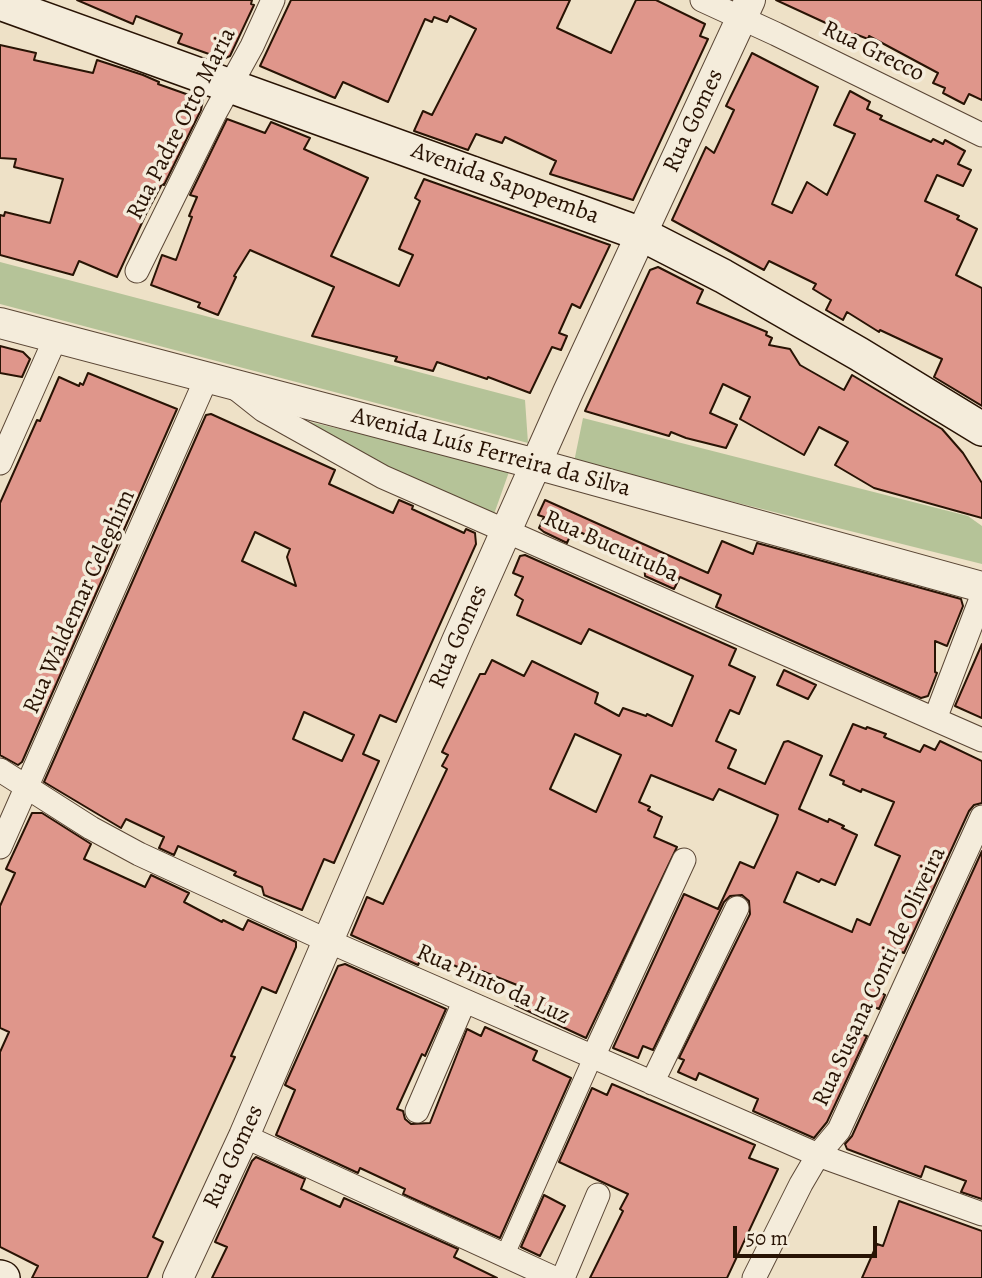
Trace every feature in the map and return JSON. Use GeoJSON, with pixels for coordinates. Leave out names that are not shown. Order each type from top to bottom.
{"type":"FeatureCollection","features":[{"type":"Feature","properties":{"kind":"main road","name":"Avenida Sapopemba"},"geometry":{"type":"LineString","coordinates":[[0,3],[641,234],[723,276],[848,347],[981,430]]}},
{"type":"Feature","properties":{"kind":"street","name":"Rua Padre Otto Maria"},"geometry":{"type":"LineString","coordinates":[[137,271],[273,0]]}},
{"type":"Feature","properties":{"kind":"street","name":"Rua Grecco"},"geometry":{"type":"LineString","coordinates":[[702,0],[745,9],[982,135]]}},
{"type":"Feature","properties":{"kind":"street","name":"Rua Gomes"},"geometry":{"type":"LineString","coordinates":[[178,1278],[244,1136],[536,464],[745,9]]}},
{"type":"Feature","properties":{"kind":"street","name":"Avenida Luís Ferreira da Silva"},"geometry":{"type":"LineString","coordinates":[[0,323],[536,464],[982,587]]}},
{"type":"Feature","properties":{"kind":"street"},"geometry":{"type":"LineString","coordinates":[[0,463],[56,337]]}},
{"type":"Feature","properties":{"kind":"street","name":"Rua Bucuituba"},"geometry":{"type":"LineString","coordinates":[[218,380],[263,410],[383,477],[982,740]]}},
{"type":"Feature","properties":{"kind":"street","name":"Rua Waldemar Celeghim"},"geometry":{"type":"LineString","coordinates":[[0,847],[218,380]]}},
{"type":"Feature","properties":{"kind":"street"},"geometry":{"type":"LineString","coordinates":[[935,719],[982,596]]}},
{"type":"Feature","properties":{"kind":"street","name":"Rua Pinto da Luz"},"geometry":{"type":"LineString","coordinates":[[0,770],[91,828],[139,854],[328,941],[818,1155],[982,1214]]}},
{"type":"Feature","properties":{"kind":"street","name":"Rua Susana Conti de Oliveira"},"geometry":{"type":"LineString","coordinates":[[754,1278],[818,1155],[839,1129],[982,817]]}},
{"type":"Feature","properties":{"kind":"street"},"geometry":{"type":"LineString","coordinates":[[505,1255],[684,860]]}},
{"type":"Feature","properties":{"kind":"street"},"geometry":{"type":"LineString","coordinates":[[652,1083],[737,908]]}},
{"type":"Feature","properties":{"kind":"street"},"geometry":{"type":"LineString","coordinates":[[417,1111],[464,1002]]}},
{"type":"Feature","properties":{"kind":"street"},"geometry":{"type":"LineString","coordinates":[[244,1136],[554,1278]]}},
{"type":"Feature","properties":{"kind":"street"},"geometry":{"type":"LineString","coordinates":[[563,1278],[598,1195]]}},
{"type":"Feature","properties":{"kind":"green space"},"geometry":{"type":"Polygon","coordinates":[[[0,262],[525,400],[528,443],[0,304],[0,262]]]}},
{"type":"Feature","properties":{"kind":"green space"},"geometry":{"type":"Polygon","coordinates":[[[583,418],[968,516],[982,526],[982,564],[574,462],[583,418]]]}},
{"type":"Feature","properties":{"kind":"green space"},"geometry":{"type":"Polygon","coordinates":[[[310,422],[510,469],[493,517],[305,428],[310,422]]]}},
{"type":"Feature","properties":{"kind":"building"},"geometry":{"type":"Polygon","coordinates":[[[77,0],[252,0],[251,4],[254,5],[230,56],[223,59],[178,43],[182,34],[136,16],[133,24],[77,0]]]}},
{"type":"Feature","properties":{"kind":"building"},"geometry":{"type":"Polygon","coordinates":[[[291,0],[570,0],[557,28],[611,53],[636,0],[656,0],[705,24],[700,36],[708,39],[633,200],[550,174],[556,161],[505,137],[502,143],[476,134],[468,150],[414,131],[423,111],[432,115],[476,29],[450,16],[447,22],[434,17],[432,22],[425,19],[388,102],[343,82],[335,98],[260,66],[291,0]]]}},
{"type":"Feature","properties":{"kind":"building"},"geometry":{"type":"Polygon","coordinates":[[[776,0],[982,0],[982,100],[969,94],[964,104],[943,93],[945,88],[933,83],[938,73],[869,36],[868,39],[855,34],[851,44],[825,31],[828,24],[776,0]]]}},
{"type":"Feature","properties":{"kind":"building"},"geometry":{"type":"Polygon","coordinates":[[[0,45],[36,53],[34,60],[93,73],[97,60],[143,75],[159,82],[158,84],[203,100],[201,110],[164,185],[162,184],[146,214],[117,277],[79,261],[73,275],[0,255],[0,215],[4,216],[5,212],[50,223],[63,179],[14,167],[16,159],[0,158],[0,45]]]}},
{"type":"Feature","properties":{"kind":"building"},"geometry":{"type":"Polygon","coordinates":[[[752,53],[818,87],[772,204],[792,213],[807,182],[827,195],[855,134],[834,125],[850,91],[870,102],[867,109],[882,116],[880,119],[931,142],[933,139],[943,144],[945,140],[965,151],[958,164],[971,170],[963,186],[937,175],[925,201],[959,216],[957,219],[977,229],[956,275],[982,288],[982,406],[934,377],[942,359],[880,330],[879,332],[847,312],[843,320],[826,310],[831,300],[813,289],[816,284],[769,261],[764,270],[672,220],[706,147],[714,153],[734,110],[726,106],[752,53]]]}},
{"type":"Feature","properties":{"kind":"building"},"geometry":{"type":"Polygon","coordinates":[[[227,119],[265,133],[271,122],[310,138],[304,149],[368,178],[331,256],[399,286],[413,255],[399,249],[420,201],[415,198],[424,179],[610,245],[580,308],[572,304],[559,333],[567,336],[561,350],[552,347],[530,393],[437,362],[433,371],[395,361],[397,357],[312,336],[334,287],[250,250],[234,276],[236,277],[218,315],[198,307],[200,303],[151,285],[162,255],[176,260],[197,197],[190,195],[227,119]]]}},
{"type":"Feature","properties":{"kind":"building"},"geometry":{"type":"Polygon","coordinates":[[[658,267],[703,290],[697,303],[767,332],[766,335],[772,338],[769,345],[790,349],[800,365],[844,390],[852,375],[942,429],[963,453],[982,483],[982,518],[874,488],[835,465],[848,442],[819,427],[804,455],[740,419],[750,397],[723,384],[710,413],[737,425],[726,448],[671,432],[669,436],[585,411],[650,270],[658,267]]]}},
{"type":"Feature","properties":{"kind":"building"},"geometry":{"type":"Polygon","coordinates":[[[0,346],[23,352],[30,359],[22,377],[0,373],[0,346]]]}},
{"type":"Feature","properties":{"kind":"building"},"geometry":{"type":"Polygon","coordinates":[[[88,373],[177,409],[22,762],[18,765],[0,755],[0,503],[59,377],[79,386],[80,383],[83,385],[88,373]]]}},
{"type":"Feature","properties":{"kind":"building"},"geometry":{"type":"Polygon","coordinates":[[[211,414],[335,470],[329,484],[393,513],[399,500],[413,506],[412,509],[464,533],[466,529],[475,533],[476,544],[396,722],[380,715],[363,754],[379,761],[334,863],[324,859],[302,910],[264,895],[262,887],[234,875],[236,872],[178,846],[174,855],[159,848],[164,837],[126,819],[121,828],[44,782],[206,415],[211,414]],[[255,532],[242,561],[296,586],[287,557],[290,549],[255,532]],[[304,712],[293,739],[342,761],[354,735],[304,712]]]}},
{"type":"Feature","properties":{"kind":"building"},"geometry":{"type":"Polygon","coordinates":[[[545,500],[708,573],[722,541],[753,554],[757,543],[961,599],[963,606],[947,646],[935,641],[937,673],[928,696],[921,698],[716,607],[721,595],[680,577],[674,589],[645,576],[644,561],[573,529],[567,543],[544,532],[539,528],[544,517],[538,515],[545,500]]]}},
{"type":"Feature","properties":{"kind":"building"},"geometry":{"type":"Polygon","coordinates":[[[525,555],[736,649],[729,665],[755,677],[739,714],[730,710],[716,741],[736,750],[728,768],[765,784],[784,742],[788,741],[822,756],[799,809],[828,822],[829,819],[857,835],[835,885],[821,879],[819,882],[797,872],[784,902],[852,932],[857,919],[870,925],[900,856],[875,845],[894,802],[862,789],[861,792],[830,775],[853,724],[886,734],[884,737],[920,752],[924,745],[935,750],[940,741],[982,761],[982,803],[974,805],[969,811],[904,953],[894,949],[877,991],[885,995],[879,1009],[872,1006],[860,1034],[867,1036],[827,1122],[814,1138],[753,1111],[758,1099],[699,1073],[696,1080],[678,1072],[684,1060],[679,1058],[750,914],[749,901],[742,895],[730,896],[724,902],[653,1050],[643,1046],[638,1058],[613,1048],[684,894],[718,909],[740,862],[754,868],[776,821],[778,815],[719,789],[713,800],[651,775],[639,802],[662,817],[654,837],[677,847],[586,1038],[515,1005],[522,987],[482,971],[480,977],[440,959],[438,963],[422,956],[418,965],[351,935],[367,897],[383,904],[447,769],[442,766],[448,755],[442,752],[480,674],[485,674],[492,660],[524,676],[532,661],[598,693],[595,703],[619,716],[623,708],[646,716],[647,714],[672,726],[693,676],[589,629],[581,644],[517,615],[523,600],[515,595],[523,577],[513,573],[520,556],[525,555]],[[575,734],[550,789],[596,812],[621,755],[575,734]]]}},
{"type":"Feature","properties":{"kind":"building"},"geometry":{"type":"Polygon","coordinates":[[[982,644],[982,718],[955,706],[982,644]]]}},
{"type":"Feature","properties":{"kind":"building"},"geometry":{"type":"Polygon","coordinates":[[[784,670],[816,685],[808,699],[777,685],[784,670]]]}},
{"type":"Feature","properties":{"kind":"building"},"geometry":{"type":"Polygon","coordinates":[[[32,813],[42,813],[91,844],[84,859],[145,887],[151,875],[189,893],[184,902],[222,922],[223,920],[243,930],[248,920],[296,942],[276,993],[262,987],[231,1056],[235,1057],[153,1237],[163,1242],[147,1278],[32,1278],[38,1266],[0,1247],[0,1052],[9,1032],[0,1028],[0,906],[15,873],[6,869],[32,813]]]}},
{"type":"Feature","properties":{"kind":"building"},"geometry":{"type":"Polygon","coordinates":[[[982,851],[982,1199],[961,1192],[966,1181],[925,1166],[921,1177],[847,1149],[845,1144],[852,1136],[982,851]]]}},
{"type":"Feature","properties":{"kind":"building"},"geometry":{"type":"Polygon","coordinates":[[[345,964],[446,1009],[397,1109],[403,1111],[405,1119],[411,1124],[430,1123],[467,1029],[481,1036],[485,1027],[537,1051],[533,1060],[571,1078],[500,1238],[403,1194],[405,1189],[360,1168],[358,1173],[276,1135],[295,1090],[285,1085],[338,966],[345,964]]]}},
{"type":"Feature","properties":{"kind":"building"},"geometry":{"type":"Polygon","coordinates":[[[612,1084],[755,1145],[749,1158],[778,1169],[727,1278],[590,1278],[623,1211],[620,1209],[628,1194],[559,1162],[592,1088],[607,1095],[612,1084]]]}},
{"type":"Feature","properties":{"kind":"building"},"geometry":{"type":"Polygon","coordinates":[[[256,1157],[305,1179],[301,1189],[340,1207],[344,1198],[458,1249],[454,1257],[497,1278],[212,1278],[227,1247],[215,1242],[256,1157]]]}},
{"type":"Feature","properties":{"kind":"building"},"geometry":{"type":"Polygon","coordinates":[[[544,1195],[565,1206],[540,1256],[521,1247],[544,1195]]]}},
{"type":"Feature","properties":{"kind":"building"},"geometry":{"type":"Polygon","coordinates":[[[899,1201],[982,1231],[982,1278],[862,1278],[877,1244],[883,1246],[899,1201]]]}}]}
